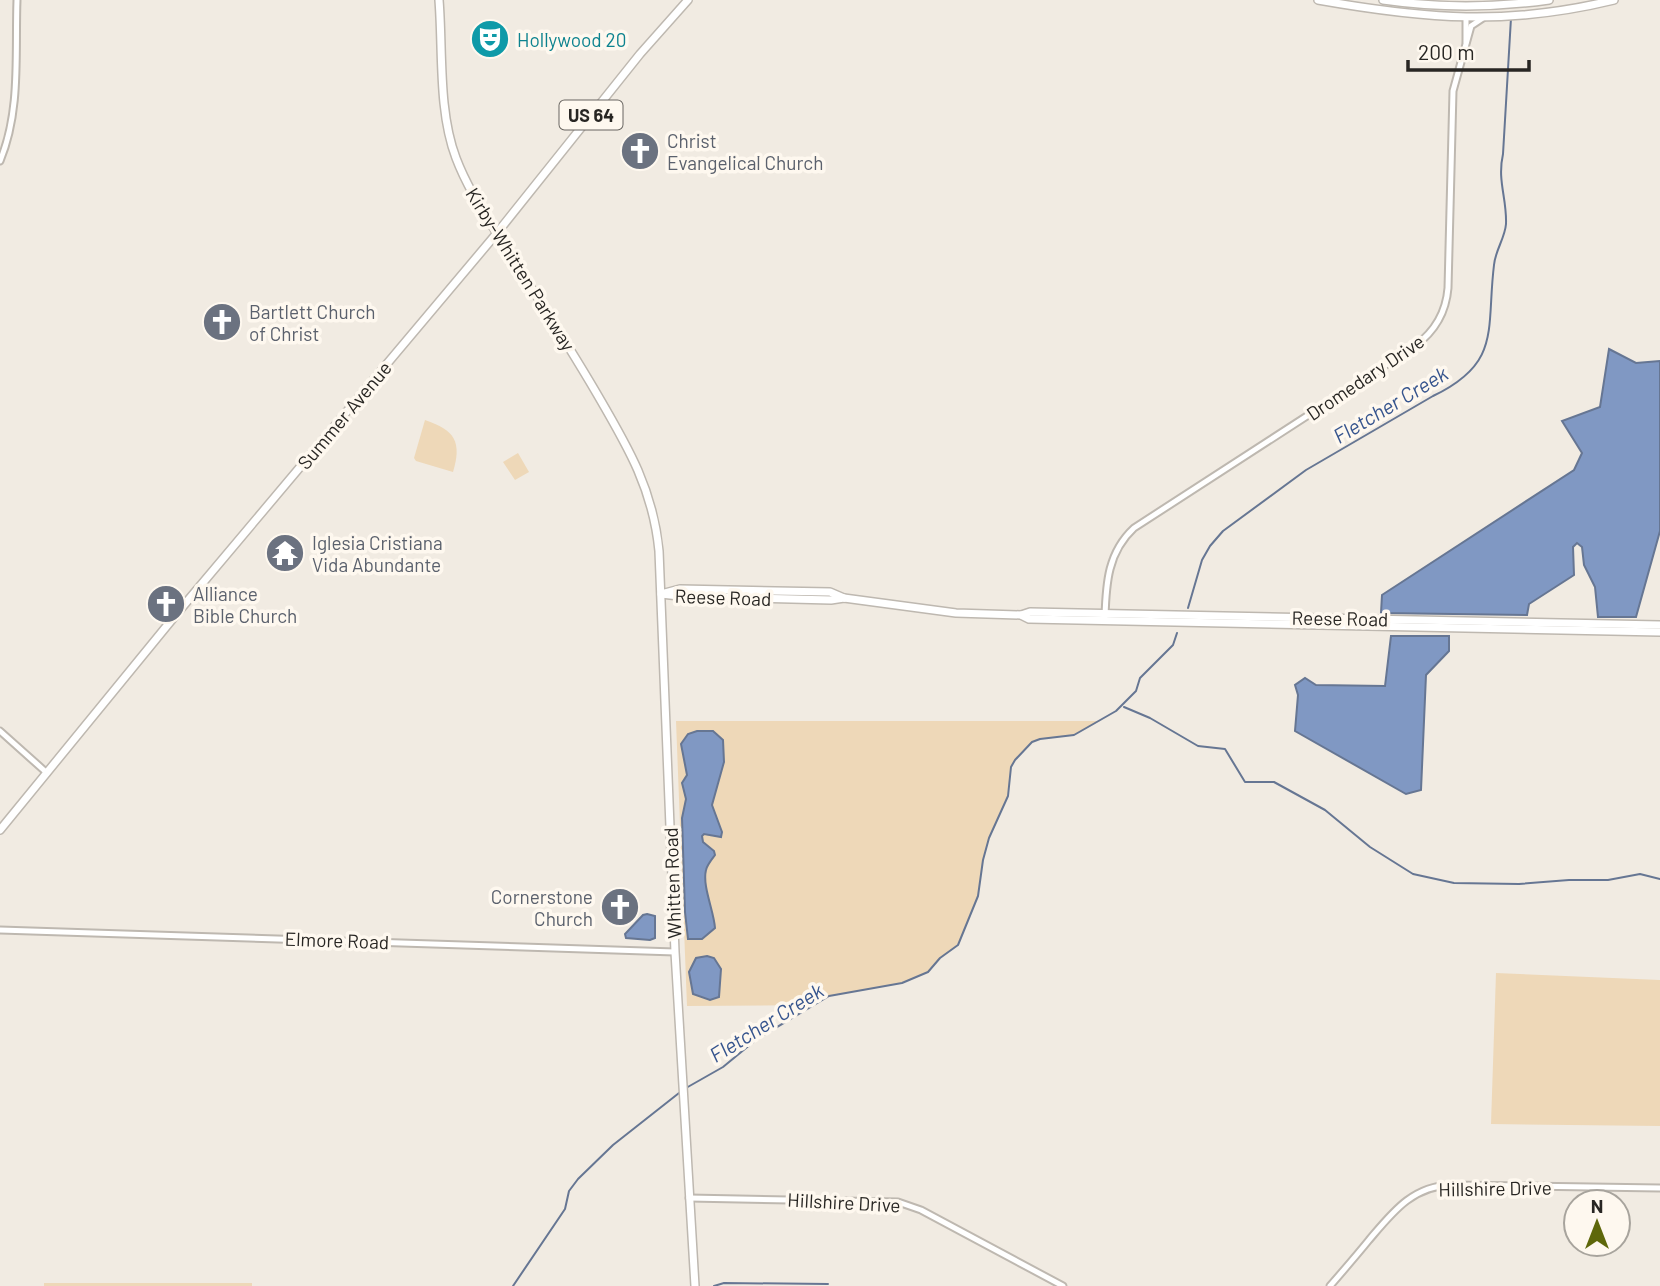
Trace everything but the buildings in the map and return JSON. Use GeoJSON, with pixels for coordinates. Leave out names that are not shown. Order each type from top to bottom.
{"type":"FeatureCollection","features":[{"type":"Feature","properties":{"kind":"main road","name":"Kirby-Whitten Parkway"},"geometry":{"type":"LineString","coordinates":[[439,0],[445,116],[449,136],[466,182],[520,272],[559,328],[632,454],[644,482]]}},
{"type":"Feature","properties":{"kind":"main road","name":"Summer Avenue"},"geometry":{"type":"LineString","coordinates":[[0,830],[154,641],[497,233],[640,54],[688,0]]}},
{"type":"Feature","properties":{"kind":"main road"},"geometry":{"type":"LineString","coordinates":[[1318,0],[1391,13],[1466,18],[1528,15],[1614,0]]}},
{"type":"Feature","properties":{"kind":"main road"},"geometry":{"type":"LineString","coordinates":[[1383,0],[1469,7],[1549,0]]}},
{"type":"Feature","properties":{"kind":"main road"},"geometry":{"type":"LineString","coordinates":[[1466,18],[1474,12],[1497,6]]}},
{"type":"Feature","properties":{"kind":"main road"},"geometry":{"type":"LineString","coordinates":[[1434,17],[1465,14],[1469,7]]}},
{"type":"Feature","properties":{"kind":"main road","name":"Whitten Road"},"geometry":{"type":"LineString","coordinates":[[644,482],[655,516],[661,594],[675,952],[695,1286]]}},
{"type":"Feature","properties":{"kind":"main road","name":"Reese Road"},"geometry":{"type":"LineString","coordinates":[[661,594],[691,597],[844,598],[956,613],[1021,615],[1029,619],[1105,616],[1660,625]]}},
{"type":"Feature","properties":{"kind":"main road","name":"Reese Road"},"geometry":{"type":"LineString","coordinates":[[1105,616],[1660,632]]}},
{"type":"Feature","properties":{"kind":"street"},"geometry":{"type":"LineString","coordinates":[[0,160],[13,118],[17,0]]}},
{"type":"Feature","properties":{"kind":"street","name":"Dromedary Drive"},"geometry":{"type":"LineString","coordinates":[[1466,18],[1466,42]]}},
{"type":"Feature","properties":{"kind":"street","name":"Dromedary Drive"},"geometry":{"type":"LineString","coordinates":[[1105,616],[1111,560],[1119,544],[1134,528],[1415,346],[1437,324],[1448,288],[1453,92],[1471,26],[1483,18]]}},
{"type":"Feature","properties":{"kind":"street"},"geometry":{"type":"LineString","coordinates":[[0,732],[47,773]]}},
{"type":"Feature","properties":{"kind":"street","name":"Elmore Road"},"geometry":{"type":"LineString","coordinates":[[0,930],[675,952]]}},
{"type":"Feature","properties":{"kind":"street","name":"Hillshire Drive"},"geometry":{"type":"LineString","coordinates":[[1330,1286],[1398,1206],[1428,1188],[1446,1185],[1660,1188]]}},
{"type":"Feature","properties":{"kind":"street","name":"Hillshire Drive"},"geometry":{"type":"LineString","coordinates":[[689,1198],[898,1202],[921,1210],[1063,1286]]}},
{"type":"Feature","properties":{"kind":"shaded area"},"geometry":{"type":"Polygon","coordinates":[[[425,420],[443,428],[454,438],[457,453],[453,472],[416,461],[414,458],[425,420]]]}},
{"type":"Feature","properties":{"kind":"shaded area"},"geometry":{"type":"Polygon","coordinates":[[[518,453],[529,472],[515,480],[503,462],[518,453]]]}},
{"type":"Feature","properties":{"kind":"shaded area"},"geometry":{"type":"Polygon","coordinates":[[[676,721],[1100,721],[1074,735],[1032,742],[1015,760],[1011,767],[1008,796],[989,838],[983,860],[978,896],[958,945],[940,958],[928,972],[902,983],[829,996],[813,1005],[687,1006],[676,721]]]}},
{"type":"Feature","properties":{"kind":"shaded area"},"geometry":{"type":"Polygon","coordinates":[[[1496,973],[1660,980],[1660,1126],[1491,1124],[1496,973]]]}},
{"type":"Feature","properties":{"kind":"shaded area"},"geometry":{"type":"Polygon","coordinates":[[[44,1283],[252,1283],[252,1286],[44,1286],[44,1283]]]}},
{"type":"Feature","properties":{"kind":"water"},"geometry":{"type":"Polygon","coordinates":[[[1609,349],[1636,363],[1660,361],[1660,531],[1636,617],[1598,617],[1595,587],[1584,565],[1582,547],[1577,543],[1573,547],[1574,575],[1529,604],[1527,615],[1381,613],[1382,595],[1574,470],[1582,453],[1562,421],[1600,407],[1609,349]]]}},
{"type":"Feature","properties":{"kind":"water"},"geometry":{"type":"Polygon","coordinates":[[[1391,636],[1449,636],[1449,651],[1426,675],[1421,790],[1406,794],[1295,731],[1298,695],[1295,685],[1305,678],[1316,685],[1385,686],[1391,636]]]}},
{"type":"Feature","properties":{"kind":"water"},"geometry":{"type":"Polygon","coordinates":[[[713,731],[723,740],[724,762],[712,805],[722,832],[721,837],[704,834],[702,836],[703,842],[715,855],[707,866],[705,876],[715,928],[702,939],[688,939],[682,818],[686,799],[682,783],[687,775],[681,744],[688,734],[713,731]]]}},
{"type":"Feature","properties":{"kind":"water"},"geometry":{"type":"Polygon","coordinates":[[[647,914],[655,916],[655,938],[626,938],[625,934],[647,914]]]}},
{"type":"Feature","properties":{"kind":"water"},"geometry":{"type":"Polygon","coordinates":[[[696,958],[714,958],[721,969],[719,997],[710,1000],[693,994],[689,972],[696,958]]]}},
{"type":"Feature","properties":{"kind":"waterway","name":"Fletcher Creek"},"geometry":{"type":"LineString","coordinates":[[1188,608],[1202,560],[1223,531],[1306,470],[1455,384],[1471,371],[1481,357],[1489,326],[1495,260],[1506,224],[1501,164],[1511,18]]}},
{"type":"Feature","properties":{"kind":"waterway","name":"Fletcher Creek"},"geometry":{"type":"LineString","coordinates":[[686,1088],[723,1067],[757,1039],[829,996],[902,983],[928,972],[940,958],[958,945],[978,896],[983,860],[989,838],[1008,796],[1011,767],[1015,760],[1032,742],[1074,735],[1116,711],[1136,691],[1140,678],[1173,645],[1177,633]]}},
{"type":"Feature","properties":{"kind":"waterway"},"geometry":{"type":"LineString","coordinates":[[1124,707],[1150,718],[1198,746],[1225,749],[1245,782],[1274,782],[1325,810],[1370,847],[1413,874],[1454,883],[1519,884],[1608,880],[1640,874],[1660,879]]}},
{"type":"Feature","properties":{"kind":"waterway","name":"Fletcher Creek"},"geometry":{"type":"LineString","coordinates":[[513,1286],[565,1209],[569,1191],[578,1179],[613,1145],[679,1093]]}},
{"type":"Feature","properties":{"kind":"waterway"},"geometry":{"type":"LineString","coordinates":[[714,1286],[724,1283],[828,1284]]}},
{"type":"Feature","properties":{"kind":"place","name":"Hollywood 20"},"geometry":{"type":"Point","coordinates":[490,39]}},
{"type":"Feature","properties":{"kind":"place","name":"Christ Evangelical Church"},"geometry":{"type":"Point","coordinates":[640,151]}},
{"type":"Feature","properties":{"kind":"place","name":"Bartlett Church of Christ"},"geometry":{"type":"Point","coordinates":[222,322]}},
{"type":"Feature","properties":{"kind":"place","name":"Iglesia Cristiana Vida Abundante"},"geometry":{"type":"Point","coordinates":[285,553]}},
{"type":"Feature","properties":{"kind":"place","name":"Alliance Bible Church"},"geometry":{"type":"Point","coordinates":[166,604]}},
{"type":"Feature","properties":{"kind":"place","name":"Cornerstone Church"},"geometry":{"type":"Point","coordinates":[620,907]}}]}
